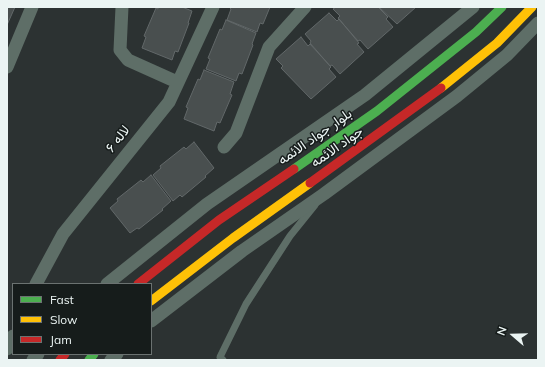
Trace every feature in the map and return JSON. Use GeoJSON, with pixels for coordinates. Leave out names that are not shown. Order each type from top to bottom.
{"type":"FeatureCollection","features":[{"type":"Feature","properties":{"kind":"street"},"geometry":{"type":"LineString","coordinates":[[7,67],[32,7]]}},
{"type":"Feature","properties":{"kind":"street"},"geometry":{"type":"LineString","coordinates":[[122,7],[120,50],[128,60],[177,82]]}},
{"type":"Feature","properties":{"kind":"street","name":"لاله ۶"},"geometry":{"type":"LineString","coordinates":[[37,283],[63,234],[169,102],[213,7]]}},
{"type":"Feature","properties":{"kind":"street"},"geometry":{"type":"LineString","coordinates":[[224,147],[236,133],[269,47],[305,7]]}},
{"type":"Feature","properties":{"kind":"street"},"geometry":{"type":"LineString","coordinates":[[108,283],[207,204],[365,95],[473,7]]}},
{"type":"Feature","properties":{"kind":"street","name":"بلوار جواد الائمه"},"geometry":{"type":"LineString","coordinates":[[139,283],[219,220],[377,111],[476,32],[502,7]]}},
{"type":"Feature","properties":{"kind":"street","name":"جواد الائمه"},"geometry":{"type":"LineString","coordinates":[[152,301],[233,238],[447,84],[497,43],[532,7]]}},
{"type":"Feature","properties":{"kind":"street"},"geometry":{"type":"LineString","coordinates":[[152,320],[242,251],[324,194],[456,96],[507,55],[538,23]]}},
{"type":"Feature","properties":{"kind":"street"},"geometry":{"type":"LineString","coordinates":[[7,348],[12,338]]}},
{"type":"Feature","properties":{"kind":"lane"},"geometry":{"type":"LineString","coordinates":[[220,359],[250,298],[290,236],[324,194]]}},
{"type":"Feature","properties":{"kind":"building"},"geometry":{"type":"Polygon","coordinates":[[[7,7],[15,7],[7,25],[7,7]]]}},
{"type":"Feature","properties":{"kind":"building"},"geometry":{"type":"Polygon","coordinates":[[[158,7],[182,7],[192,11],[178,52],[175,51],[172,60],[142,48],[146,37],[144,36],[156,8],[158,9],[158,7]]]}},
{"type":"Feature","properties":{"kind":"building"},"geometry":{"type":"Polygon","coordinates":[[[229,7],[270,7],[263,24],[260,23],[257,32],[227,20],[231,9],[229,7]]]}},
{"type":"Feature","properties":{"kind":"building"},"geometry":{"type":"Polygon","coordinates":[[[336,7],[378,7],[388,17],[386,19],[393,27],[368,49],[360,40],[358,41],[338,18],[340,16],[333,9],[336,7]]]}},
{"type":"Feature","properties":{"kind":"building"},"geometry":{"type":"Polygon","coordinates":[[[379,7],[416,7],[397,24],[379,7]]]}},
{"type":"Feature","properties":{"kind":"building"},"geometry":{"type":"Polygon","coordinates":[[[329,13],[337,21],[339,19],[359,43],[357,44],[364,52],[340,74],[332,65],[330,66],[310,43],[311,41],[305,34],[329,13]]]}},
{"type":"Feature","properties":{"kind":"building"},"geometry":{"type":"Polygon","coordinates":[[[226,20],[256,33],[242,74],[239,73],[236,81],[206,69],[210,59],[208,58],[220,29],[222,30],[226,20]]]}},
{"type":"Feature","properties":{"kind":"building"},"geometry":{"type":"Polygon","coordinates":[[[301,37],[308,46],[310,44],[331,67],[329,69],[336,77],[311,99],[281,68],[283,66],[276,59],[301,37]]]}},
{"type":"Feature","properties":{"kind":"building"},"geometry":{"type":"Polygon","coordinates":[[[204,70],[234,82],[230,94],[232,95],[220,123],[217,122],[214,131],[184,119],[188,108],[186,107],[198,79],[200,80],[204,70]]]}},
{"type":"Feature","properties":{"kind":"building"},"geometry":{"type":"Polygon","coordinates":[[[194,142],[214,168],[205,176],[206,177],[182,197],[180,195],[173,201],[153,175],[161,168],[160,166],[184,147],[186,149],[194,142]]]}},
{"type":"Feature","properties":{"kind":"building"},"geometry":{"type":"Polygon","coordinates":[[[151,175],[171,201],[162,209],[163,210],[139,229],[137,228],[130,233],[110,208],[118,201],[117,199],[141,180],[143,182],[151,175]]]}},
{"type":"Feature","properties":{"kind":"traffic: fast"},"geometry":{"type":"LineString","coordinates":[[294,169],[377,111],[476,32],[502,7]]}},
{"type":"Feature","properties":{"kind":"traffic: fast"},"geometry":{"type":"LineString","coordinates":[[89,360],[93,355]]}},
{"type":"Feature","properties":{"kind":"traffic: slow"},"geometry":{"type":"LineString","coordinates":[[441,88],[497,43],[532,7]]}},
{"type":"Feature","properties":{"kind":"traffic: slow"},"geometry":{"type":"LineString","coordinates":[[152,300],[233,238],[310,183]]}},
{"type":"Feature","properties":{"kind":"traffic: jam"},"geometry":{"type":"LineString","coordinates":[[310,183],[441,88]]}},
{"type":"Feature","properties":{"kind":"traffic: jam"},"geometry":{"type":"LineString","coordinates":[[139,283],[219,220],[294,169]]}},
{"type":"Feature","properties":{"kind":"traffic: jam"},"geometry":{"type":"LineString","coordinates":[[60,360],[64,355]]}}]}
